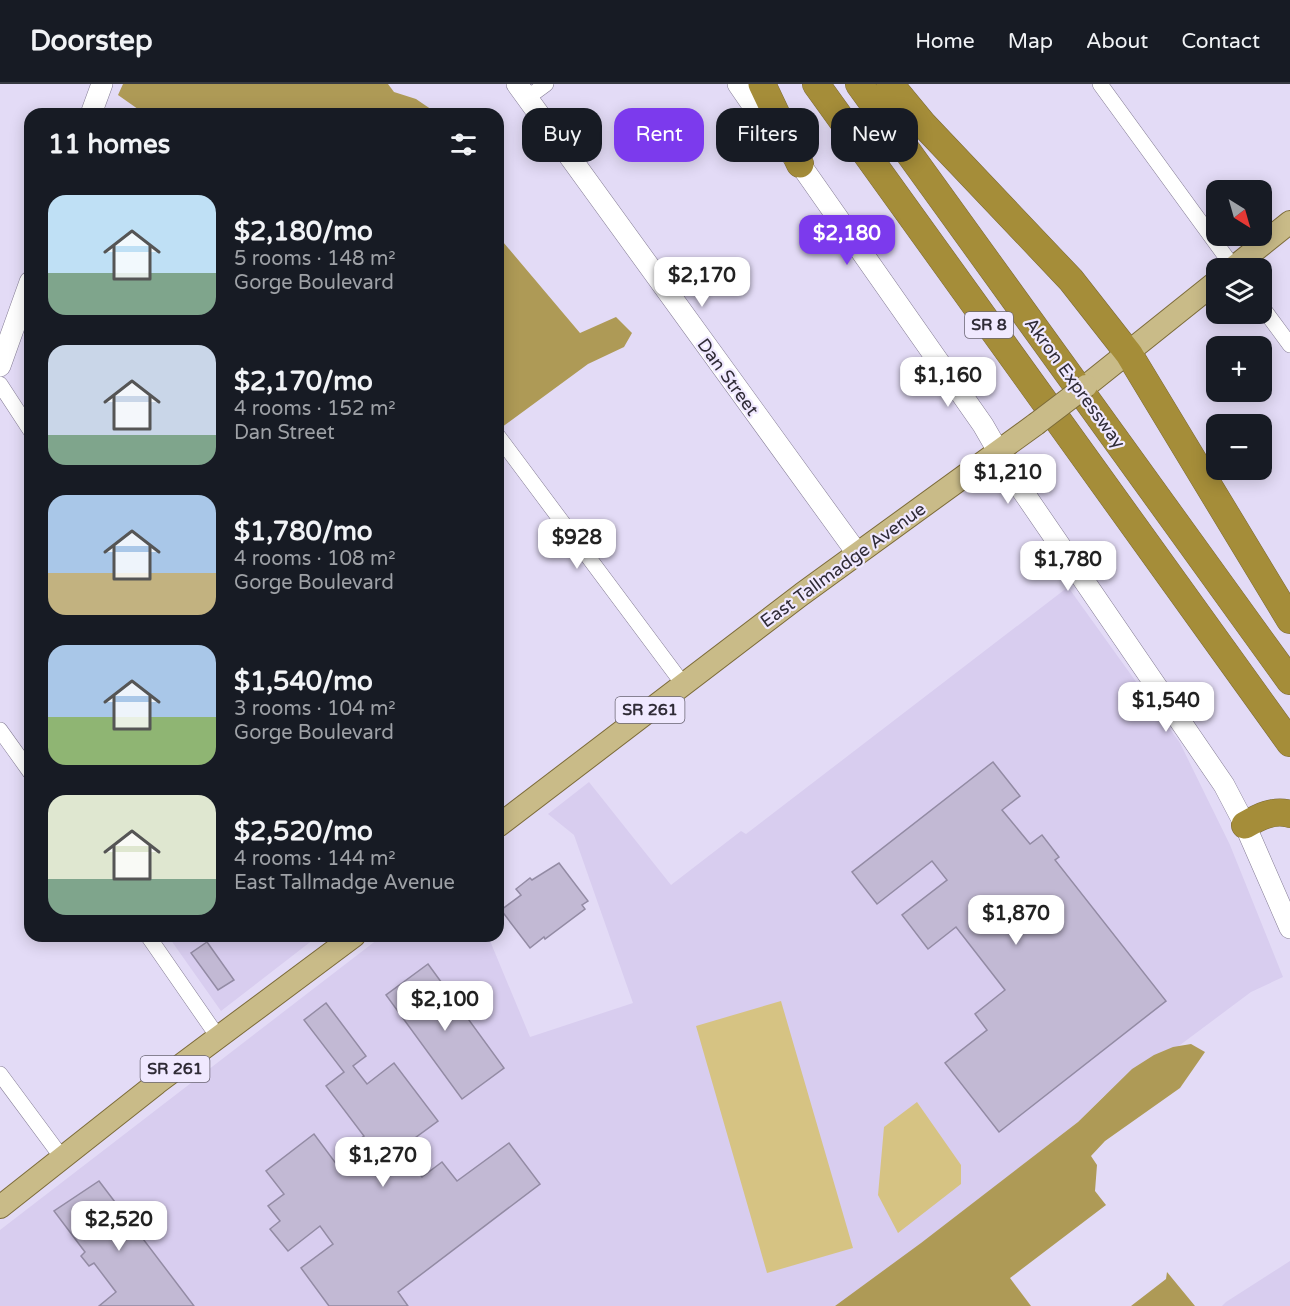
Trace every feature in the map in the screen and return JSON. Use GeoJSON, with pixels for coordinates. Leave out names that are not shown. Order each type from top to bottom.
{"type":"FeatureCollection","features":[{"type":"Feature","properties":{"kind":"highway"},"geometry":{"type":"LineString","coordinates":[[762,84],[800,164]]}},
{"type":"Feature","properties":{"kind":"highway","name":"Akron Expressway"},"geometry":{"type":"LineString","coordinates":[[816,84],[1290,743]]}},
{"type":"Feature","properties":{"kind":"highway","name":"Akron Expressway"},"geometry":{"type":"LineString","coordinates":[[859,84],[1290,681]]}},
{"type":"Feature","properties":{"kind":"highway"},"geometry":{"type":"LineString","coordinates":[[890,84],[923,124],[1071,280],[1129,354],[1290,620]]}},
{"type":"Feature","properties":{"kind":"highway"},"geometry":{"type":"LineString","coordinates":[[1245,825],[1260,816],[1271,813],[1290,814]]}},
{"type":"Feature","properties":{"kind":"main road"},"geometry":{"type":"LineString","coordinates":[[1245,258],[1290,222]]}},
{"type":"Feature","properties":{"kind":"main road","name":"East Tallmadge Avenue"},"geometry":{"type":"LineString","coordinates":[[504,821],[857,553],[999,452],[1096,379],[1206,290]]}},
{"type":"Feature","properties":{"kind":"main road","name":"SR 261"},"geometry":{"type":"LineString","coordinates":[[0,1207],[156,1083],[346,942]]}},
{"type":"Feature","properties":{"kind":"street"},"geometry":{"type":"LineString","coordinates":[[93,108],[102,84]]}},
{"type":"Feature","properties":{"kind":"street"},"geometry":{"type":"LineString","coordinates":[[522,91],[546,84]]}},
{"type":"Feature","properties":{"kind":"street"},"geometry":{"type":"LineString","coordinates":[[738,84],[771,132],[800,164],[983,425],[1013,477],[1205,756],[1245,825],[1290,928]]}},
{"type":"Feature","properties":{"kind":"street"},"geometry":{"type":"LineString","coordinates":[[1100,84],[1226,258]]}},
{"type":"Feature","properties":{"kind":"street","name":"Dan Street"},"geometry":{"type":"LineString","coordinates":[[522,91],[857,553]]}},
{"type":"Feature","properties":{"kind":"street"},"geometry":{"type":"LineString","coordinates":[[0,366],[24,299]]}},
{"type":"Feature","properties":{"kind":"street"},"geometry":{"type":"LineString","coordinates":[[1272,321],[1290,345]]}},
{"type":"Feature","properties":{"kind":"street"},"geometry":{"type":"LineString","coordinates":[[0,384],[24,421]]}},
{"type":"Feature","properties":{"kind":"street"},"geometry":{"type":"LineString","coordinates":[[504,444],[683,684]]}},
{"type":"Feature","properties":{"kind":"street"},"geometry":{"type":"LineString","coordinates":[[0,730],[24,764]]}},
{"type":"Feature","properties":{"kind":"street"},"geometry":{"type":"LineString","coordinates":[[152,942],[219,1037]]}},
{"type":"Feature","properties":{"kind":"street"},"geometry":{"type":"LineString","coordinates":[[0,1074],[63,1159]]}},
{"type":"Feature","properties":{"kind":"shaded area"},"geometry":{"type":"Polygon","coordinates":[[[123,84],[388,84],[394,92],[416,99],[429,108],[136,108],[118,95],[123,84]]]}},
{"type":"Feature","properties":{"kind":"shaded area"},"geometry":{"type":"Polygon","coordinates":[[[504,243],[580,333],[616,317],[632,333],[624,347],[588,364],[504,426],[504,243]]]}},
{"type":"Feature","properties":{"kind":"shaded area"},"geometry":{"type":"Polygon","coordinates":[[[1068,587],[1180,743],[1230,845],[1283,977],[1251,992],[1176,1048],[1104,1096],[1078,1122],[897,1262],[844,1306],[0,1306],[0,1230],[374,942],[490,942],[530,1037],[633,1003],[574,835],[548,814],[589,782],[671,885],[741,831],[746,834],[1068,587]]]}},
{"type":"Feature","properties":{"kind":"shaded area"},"geometry":{"type":"Polygon","coordinates":[[[172,942],[310,942],[221,1011],[172,942]]]}},
{"type":"Feature","properties":{"kind":"shaded area"},"geometry":{"type":"Polygon","coordinates":[[[781,1001],[853,1248],[767,1273],[696,1026],[781,1001]]]}},
{"type":"Feature","properties":{"kind":"shaded area"},"geometry":{"type":"Polygon","coordinates":[[[1191,1044],[1205,1052],[1180,1088],[1105,1141],[1091,1156],[1097,1165],[1095,1191],[1106,1205],[1010,1278],[1031,1306],[835,1306],[1078,1122],[1132,1069],[1154,1055],[1173,1047],[1191,1044]]]}},
{"type":"Feature","properties":{"kind":"shaded area"},"geometry":{"type":"Polygon","coordinates":[[[917,1102],[961,1165],[961,1184],[898,1233],[878,1195],[884,1127],[917,1102]]]}},
{"type":"Feature","properties":{"kind":"shaded area"},"geometry":{"type":"Polygon","coordinates":[[[1290,1261],[1290,1306],[1222,1306],[1226,1302],[1290,1261]]]}},
{"type":"Feature","properties":{"kind":"shaded area"},"geometry":{"type":"Polygon","coordinates":[[[1167,1272],[1195,1306],[1131,1306],[1166,1279],[1167,1272]]]}},
{"type":"Feature","properties":{"kind":"building"},"geometry":{"type":"Polygon","coordinates":[[[993,762],[1020,796],[1002,810],[1030,844],[1042,835],[1059,857],[1055,860],[1166,1001],[999,1132],[945,1063],[987,1030],[975,1014],[1005,990],[956,927],[928,949],[902,915],[947,880],[932,861],[877,904],[852,872],[993,762]]]}},
{"type":"Feature","properties":{"kind":"building"},"geometry":{"type":"Polygon","coordinates":[[[559,863],[588,901],[582,905],[585,909],[530,948],[504,914],[504,908],[521,895],[516,889],[530,878],[532,880],[559,863]]]}},
{"type":"Feature","properties":{"kind":"building"},"geometry":{"type":"Polygon","coordinates":[[[207,942],[234,980],[218,990],[191,953],[207,942]]]}},
{"type":"Feature","properties":{"kind":"building"},"geometry":{"type":"Polygon","coordinates":[[[428,964],[504,1068],[462,1099],[386,995],[428,964]]]}},
{"type":"Feature","properties":{"kind":"building"},"geometry":{"type":"Polygon","coordinates":[[[326,1003],[366,1056],[353,1066],[367,1084],[394,1063],[438,1121],[400,1149],[422,1177],[442,1162],[457,1181],[509,1143],[540,1184],[398,1292],[408,1306],[329,1306],[301,1268],[333,1244],[320,1226],[288,1251],[270,1229],[280,1221],[268,1206],[284,1194],[266,1171],[314,1134],[337,1165],[358,1149],[354,1143],[364,1136],[326,1086],[344,1072],[304,1020],[326,1003]]]}},
{"type":"Feature","properties":{"kind":"building"},"geometry":{"type":"Polygon","coordinates":[[[99,1181],[194,1306],[99,1306],[116,1292],[94,1263],[89,1266],[81,1256],[85,1252],[54,1211],[99,1181]]]}}]}
